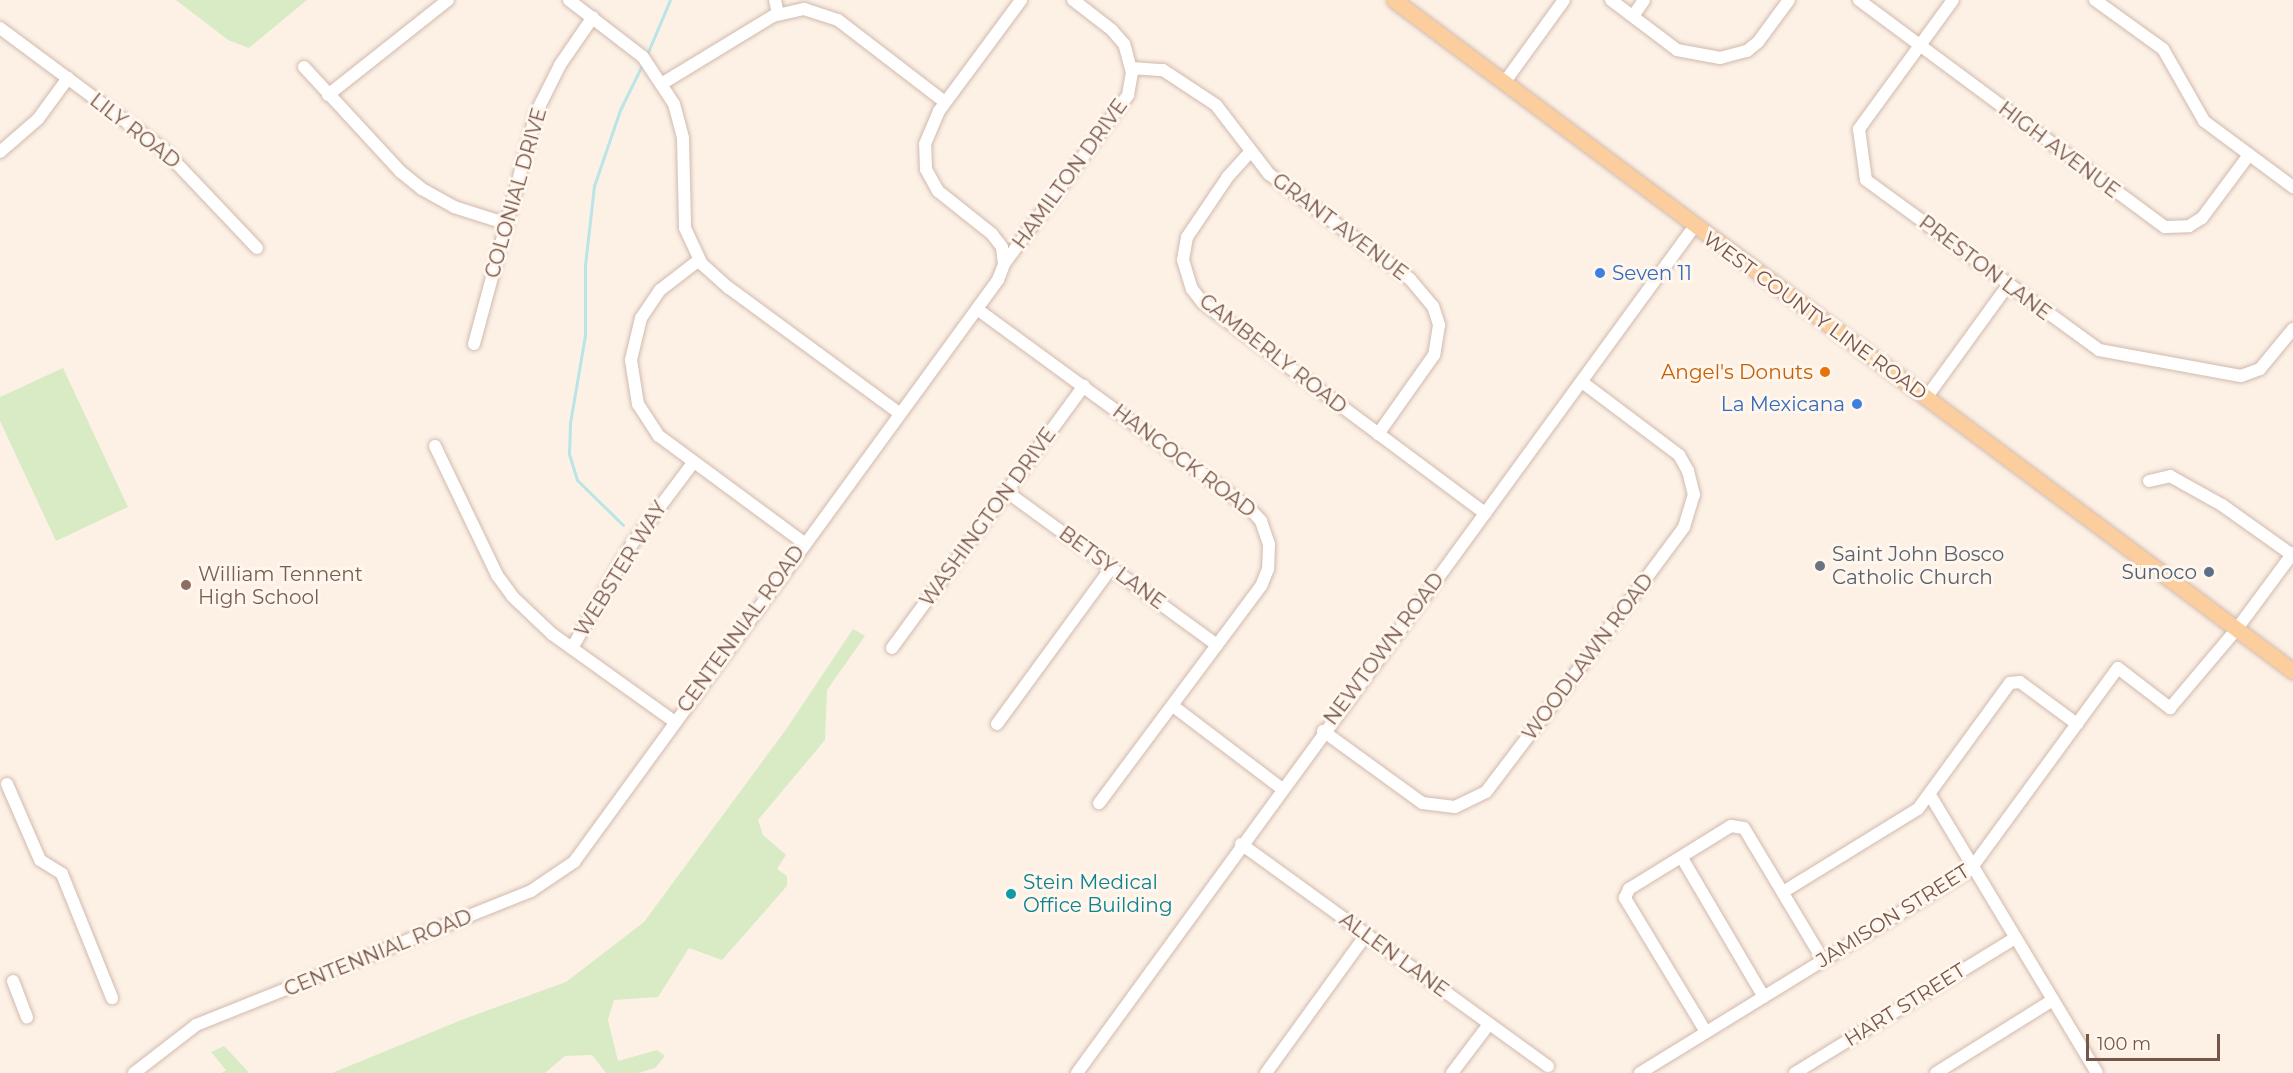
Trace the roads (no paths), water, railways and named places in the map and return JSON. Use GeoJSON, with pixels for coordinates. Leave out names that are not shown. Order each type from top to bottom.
{"type":"FeatureCollection","features":[{"type":"Feature","properties":{"kind":"main road","name":"WEST COUNTY LINE ROAD"},"geometry":{"type":"LineString","coordinates":[[1394,0],[1694,227],[2293,671]]}},
{"type":"Feature","properties":{"kind":"street"},"geometry":{"type":"LineString","coordinates":[[328,95],[448,0]]}},
{"type":"Feature","properties":{"kind":"street"},"geometry":{"type":"LineString","coordinates":[[569,0],[643,57],[663,83],[683,138],[682,212],[689,240],[699,260],[729,288],[899,413]]}},
{"type":"Feature","properties":{"kind":"street"},"geometry":{"type":"LineString","coordinates":[[774,0],[778,14]]}},
{"type":"Feature","properties":{"kind":"street"},"geometry":{"type":"LineString","coordinates":[[1004,264],[998,240],[946,199],[926,169],[927,134],[945,102],[1021,0]]}},
{"type":"Feature","properties":{"kind":"street"},"geometry":{"type":"LineString","coordinates":[[1073,0],[1118,35],[1131,68]]}},
{"type":"Feature","properties":{"kind":"street"},"geometry":{"type":"LineString","coordinates":[[1504,83],[1564,0]]}},
{"type":"Feature","properties":{"kind":"street"},"geometry":{"type":"LineString","coordinates":[[1611,0],[1677,50],[1720,58],[1746,51],[1758,42],[1789,0]]}},
{"type":"Feature","properties":{"kind":"street"},"geometry":{"type":"LineString","coordinates":[[1633,16],[1644,0]]}},
{"type":"Feature","properties":{"kind":"street","name":"HIGH AVENUE"},"geometry":{"type":"LineString","coordinates":[[1859,0],[2165,227],[2189,226],[2202,218],[2249,155]]}},
{"type":"Feature","properties":{"kind":"street","name":"PRESTON LANE"},"geometry":{"type":"LineString","coordinates":[[1953,0],[1859,129],[1866,180],[2099,350],[2231,375],[2260,369],[2293,329]]}},
{"type":"Feature","properties":{"kind":"street"},"geometry":{"type":"LineString","coordinates":[[2095,0],[2163,49],[2176,68],[2198,115],[2293,187]]}},
{"type":"Feature","properties":{"kind":"street"},"geometry":{"type":"LineString","coordinates":[[663,83],[778,14],[804,9],[838,20],[945,102]]}},
{"type":"Feature","properties":{"kind":"street","name":"COLONIAL DRIVE"},"geometry":{"type":"LineString","coordinates":[[474,344],[504,223],[537,111],[560,64],[593,17]]}},
{"type":"Feature","properties":{"kind":"street","name":"LILY ROAD"},"geometry":{"type":"LineString","coordinates":[[0,28],[164,150],[257,248]]}},
{"type":"Feature","properties":{"kind":"street"},"geometry":{"type":"LineString","coordinates":[[304,67],[401,172],[422,189],[454,207],[504,223]]}},
{"type":"Feature","properties":{"kind":"street","name":"GRANT AVENUE"},"geometry":{"type":"LineString","coordinates":[[1131,68],[1163,70],[1183,81],[1223,112],[1269,174],[1410,279],[1433,306],[1439,325],[1434,355],[1378,434]]}},
{"type":"Feature","properties":{"kind":"street","name":"HAMILTON DRIVE"},"geometry":{"type":"LineString","coordinates":[[1004,264],[1124,103],[1131,68]]}},
{"type":"Feature","properties":{"kind":"street"},"geometry":{"type":"LineString","coordinates":[[0,152],[38,119],[68,78]]}},
{"type":"Feature","properties":{"kind":"street","name":"CAMBERLY ROAD"},"geometry":{"type":"LineString","coordinates":[[1251,151],[1227,178],[1187,237],[1183,260],[1192,289],[1203,303],[1485,513]]}},
{"type":"Feature","properties":{"kind":"street","name":"NEWTOWN ROAD"},"geometry":{"type":"LineString","coordinates":[[1077,1073],[1281,788],[1694,227]]}},
{"type":"Feature","properties":{"kind":"street"},"geometry":{"type":"LineString","coordinates":[[699,260],[660,290],[637,326],[631,360],[634,391],[642,413],[659,436],[692,464],[804,543]]}},
{"type":"Feature","properties":{"kind":"street","name":"CENTENNIAL ROAD"},"geometry":{"type":"LineString","coordinates":[[134,1073],[196,1025],[554,879],[574,862],[804,543],[978,309],[998,280],[1004,264]]}},
{"type":"Feature","properties":{"kind":"street"},"geometry":{"type":"LineString","coordinates":[[1926,398],[2008,285]]}},
{"type":"Feature","properties":{"kind":"street","name":"HANCOCK ROAD"},"geometry":{"type":"LineString","coordinates":[[978,309],[1250,509],[1261,521],[1270,549],[1266,575],[1173,706],[1099,803]]}},
{"type":"Feature","properties":{"kind":"street","name":"WOODLAWN ROAD"},"geometry":{"type":"LineString","coordinates":[[1323,731],[1422,803],[1455,807],[1486,792],[1555,701],[1684,527],[1693,505],[1692,485],[1679,454],[1582,382]]}},
{"type":"Feature","properties":{"kind":"street","name":"WASHINGTON DRIVE"},"geometry":{"type":"LineString","coordinates":[[892,648],[1084,386]]}},
{"type":"Feature","properties":{"kind":"street"},"geometry":{"type":"LineString","coordinates":[[435,446],[507,590],[537,621],[675,722]]}},
{"type":"Feature","properties":{"kind":"street","name":"WEBSTER WAY"},"geometry":{"type":"LineString","coordinates":[[572,648],[632,544],[692,464]]}},
{"type":"Feature","properties":{"kind":"street"},"geometry":{"type":"LineString","coordinates":[[2149,482],[2170,476],[2222,505],[2292,554],[2236,630]]}},
{"type":"Feature","properties":{"kind":"street","name":"BETSY LANE"},"geometry":{"type":"LineString","coordinates":[[1007,492],[1217,645]]}},
{"type":"Feature","properties":{"kind":"street"},"geometry":{"type":"LineString","coordinates":[[997,724],[1111,568]]}},
{"type":"Feature","properties":{"kind":"street","name":"JAMISON STREET"},"geometry":{"type":"LineString","coordinates":[[1640,1073],[1972,868],[2118,668],[2170,708],[2236,630]]}},
{"type":"Feature","properties":{"kind":"street"},"geometry":{"type":"LineString","coordinates":[[1783,892],[1911,815],[1930,795],[2007,687],[2015,681],[2076,723]]}},
{"type":"Feature","properties":{"kind":"street"},"geometry":{"type":"LineString","coordinates":[[1173,706],[1281,788]]}},
{"type":"Feature","properties":{"kind":"street"},"geometry":{"type":"LineString","coordinates":[[7,784],[40,860],[62,874],[112,998]]}},
{"type":"Feature","properties":{"kind":"street"},"geometry":{"type":"LineString","coordinates":[[1930,795],[2097,1073]]}},
{"type":"Feature","properties":{"kind":"street"},"geometry":{"type":"LineString","coordinates":[[1706,1032],[1626,902],[1626,894],[1731,826],[1740,826],[1748,835],[1823,960]]}},
{"type":"Feature","properties":{"kind":"street","name":"ALLEN LANE"},"geometry":{"type":"LineString","coordinates":[[1241,844],[1548,1066]]}},
{"type":"Feature","properties":{"kind":"street"},"geometry":{"type":"LineString","coordinates":[[1682,858],[1764,997]]}},
{"type":"Feature","properties":{"kind":"street"},"geometry":{"type":"LineString","coordinates":[[1266,1073],[1366,935]]}},
{"type":"Feature","properties":{"kind":"street","name":"HART STREET"},"geometry":{"type":"LineString","coordinates":[[1795,1073],[2015,938]]}},
{"type":"Feature","properties":{"kind":"street"},"geometry":{"type":"LineString","coordinates":[[13,981],[27,1017]]}},
{"type":"Feature","properties":{"kind":"street"},"geometry":{"type":"LineString","coordinates":[[1936,1073],[2054,1000]]}},
{"type":"Feature","properties":{"kind":"street"},"geometry":{"type":"LineString","coordinates":[[1452,1073],[1489,1024]]}},
{"type":"Feature","properties":{"kind":"waterway"},"geometry":{"type":"LineString","coordinates":[[648,52],[670,0]]}},
{"type":"Feature","properties":{"kind":"waterway"},"geometry":{"type":"LineString","coordinates":[[623,525],[577,480],[569,453],[570,423],[585,335],[585,265],[594,186],[620,110],[642,65]]}},
{"type":"Feature","properties":{"kind":"place","name":"Seven 11"},"geometry":{"type":"Point","coordinates":[1600,273]}},
{"type":"Feature","properties":{"kind":"place","name":"Angel's Donuts"},"geometry":{"type":"Point","coordinates":[1825,372]}},
{"type":"Feature","properties":{"kind":"place","name":"La Mexicana"},"geometry":{"type":"Point","coordinates":[1857,404]}},
{"type":"Feature","properties":{"kind":"place","name":"Saint John Bosco Catholic Church"},"geometry":{"type":"Point","coordinates":[1820,566]}},
{"type":"Feature","properties":{"kind":"place","name":"Sunoco"},"geometry":{"type":"Point","coordinates":[2209,572]}},
{"type":"Feature","properties":{"kind":"place","name":"William Tennent High School"},"geometry":{"type":"Point","coordinates":[186,585]}},
{"type":"Feature","properties":{"kind":"place","name":"Stein Medical Office Building"},"geometry":{"type":"Point","coordinates":[1011,894]}}]}
